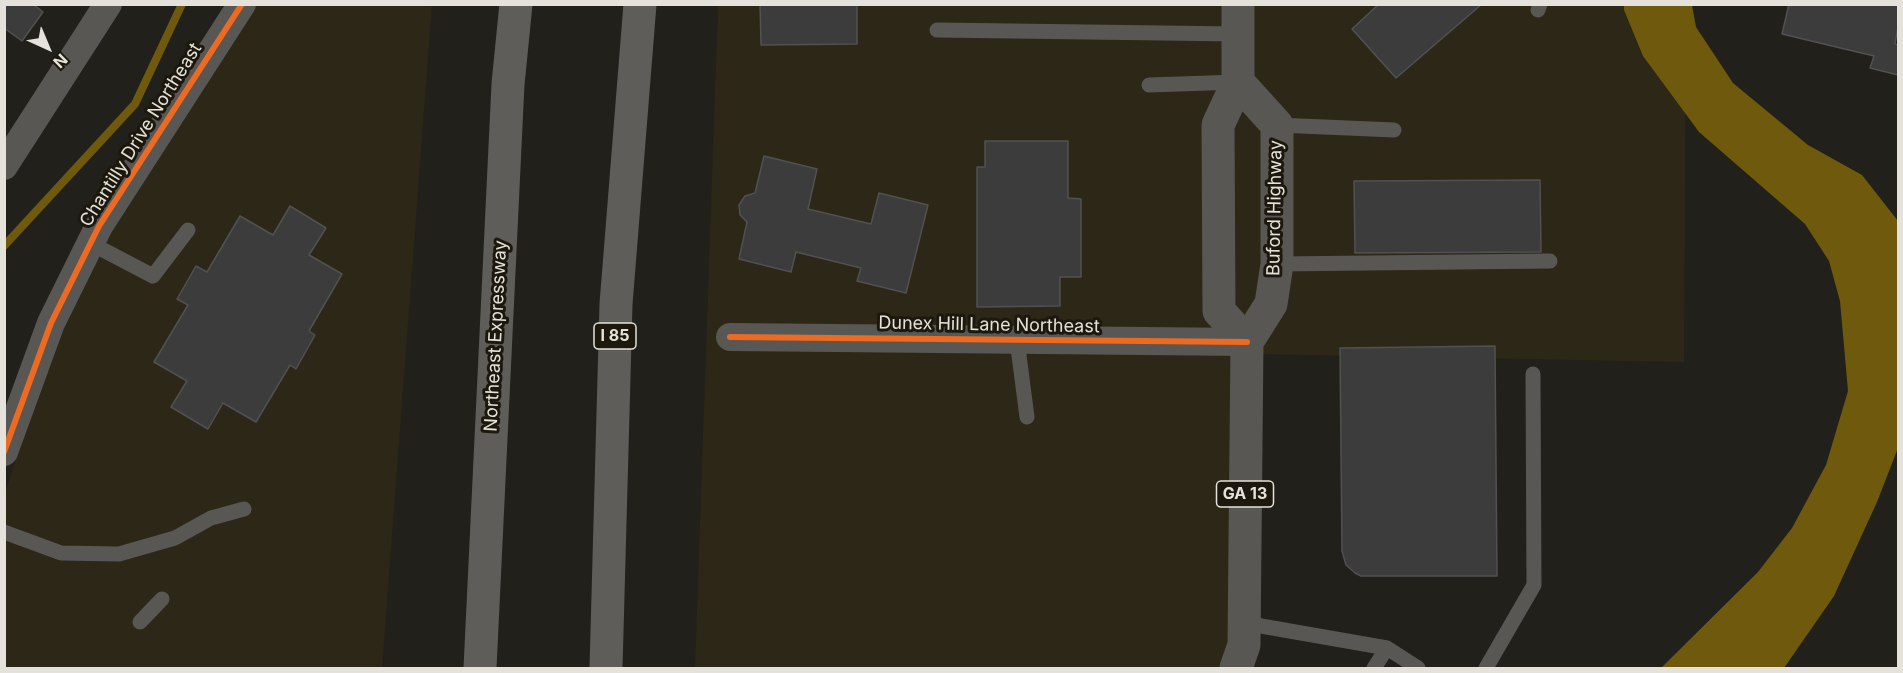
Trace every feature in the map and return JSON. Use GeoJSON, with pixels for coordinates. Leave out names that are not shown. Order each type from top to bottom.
{"type":"FeatureCollection","features":[{"type":"Feature","properties":{"kind":"highway","name":"Northeast Expressway"},"geometry":{"type":"LineString","coordinates":[[480,669],[508,84],[516,4]]}},
{"type":"Feature","properties":{"kind":"highway","name":"I 85"},"geometry":{"type":"LineString","coordinates":[[606,669],[616,304],[639,4]]}},
{"type":"Feature","properties":{"kind":"main road"},"geometry":{"type":"LineString","coordinates":[[1238,19],[1238,82],[1218,125],[1219,311],[1247,342]]}},
{"type":"Feature","properties":{"kind":"main road","name":"Buford Highway"},"geometry":{"type":"LineString","coordinates":[[1238,82],[1277,125],[1277,264],[1271,304],[1247,342]]}},
{"type":"Feature","properties":{"kind":"main road","name":"GA 13"},"geometry":{"type":"LineString","coordinates":[[1246,651],[1247,342]]}},
{"type":"Feature","properties":{"kind":"street"},"geometry":{"type":"LineString","coordinates":[[4,166],[108,4]]}},
{"type":"Feature","properties":{"kind":"street","name":"Chantilly Drive Northeast"},"geometry":{"type":"LineString","coordinates":[[4,452],[51,323],[99,226],[242,4]]}},
{"type":"Feature","properties":{"kind":"street","name":"Dunex Hill Lane Northeast"},"geometry":{"type":"LineString","coordinates":[[730,337],[1247,342]]}},
{"type":"Feature","properties":{"kind":"lane"},"geometry":{"type":"LineString","coordinates":[[936,30],[1238,19]]}},
{"type":"Feature","properties":{"kind":"lane"},"geometry":{"type":"LineString","coordinates":[[1149,85],[1238,82]]}},
{"type":"Feature","properties":{"kind":"lane"},"geometry":{"type":"LineString","coordinates":[[1277,125],[1394,130]]}},
{"type":"Feature","properties":{"kind":"lane"},"geometry":{"type":"LineString","coordinates":[[90,243],[153,276],[188,230]]}},
{"type":"Feature","properties":{"kind":"lane"},"geometry":{"type":"LineString","coordinates":[[1277,264],[1550,261]]}},
{"type":"Feature","properties":{"kind":"lane"},"geometry":{"type":"LineString","coordinates":[[1017,340],[1027,417]]}},
{"type":"Feature","properties":{"kind":"lane"},"geometry":{"type":"LineString","coordinates":[[1486,669],[1534,585],[1533,374]]}},
{"type":"Feature","properties":{"kind":"lane"},"geometry":{"type":"LineString","coordinates":[[4,532],[61,553],[119,554],[175,538],[211,518],[244,509]]}},
{"type":"Feature","properties":{"kind":"lane"},"geometry":{"type":"LineString","coordinates":[[140,622],[162,599]]}},
{"type":"Feature","properties":{"kind":"lane"},"geometry":{"type":"LineString","coordinates":[[1246,651],[1387,648],[1418,669]]}},
{"type":"Feature","properties":{"kind":"lane"},"geometry":{"type":"LineString","coordinates":[[1374,669],[1387,648]]}},
{"type":"Feature","properties":{"kind":"shaded area"},"geometry":{"type":"Polygon","coordinates":[[[237,5],[432,5],[382,668],[5,668],[5,493],[87,237],[237,5]]]}},
{"type":"Feature","properties":{"kind":"shaded area"},"geometry":{"type":"Polygon","coordinates":[[[718,5],[1686,5],[1684,362],[1248,354],[1252,668],[695,668],[718,5]]]}},
{"type":"Feature","properties":{"kind":"shaded area"},"geometry":{"type":"Polygon","coordinates":[[[1624,5],[1692,5],[1696,27],[1733,83],[1808,145],[1862,175],[1898,221],[1898,448],[1877,502],[1834,596],[1784,668],[1661,668],[1758,572],[1792,528],[1826,465],[1848,391],[1840,301],[1829,261],[1805,224],[1699,132],[1643,56],[1624,5]]]}},
{"type":"Feature","properties":{"kind":"building"},"geometry":{"type":"Polygon","coordinates":[[[4,4],[33,4],[43,12],[22,41],[4,28],[4,4]]]}},
{"type":"Feature","properties":{"kind":"building"},"geometry":{"type":"Polygon","coordinates":[[[760,4],[857,4],[857,44],[761,45],[760,4]]]}},
{"type":"Feature","properties":{"kind":"building"},"geometry":{"type":"Polygon","coordinates":[[[1379,4],[1482,4],[1396,78],[1352,29],[1379,4]]]}},
{"type":"Feature","properties":{"kind":"building"},"geometry":{"type":"Polygon","coordinates":[[[1789,4],[1898,4],[1895,44],[1898,45],[1898,75],[1870,68],[1874,56],[1782,34],[1789,4]]]}},
{"type":"Feature","properties":{"kind":"building"},"geometry":{"type":"Polygon","coordinates":[[[985,141],[1068,141],[1068,198],[1081,199],[1081,277],[1060,277],[1060,306],[977,307],[977,167],[985,167],[985,141]]]}},
{"type":"Feature","properties":{"kind":"building"},"geometry":{"type":"Polygon","coordinates":[[[764,156],[817,169],[808,209],[871,224],[879,193],[928,205],[906,293],[857,281],[861,268],[796,252],[791,272],[739,259],[747,222],[740,215],[739,205],[745,196],[755,193],[764,156]]]}},
{"type":"Feature","properties":{"kind":"building"},"geometry":{"type":"Polygon","coordinates":[[[1540,180],[1541,252],[1355,253],[1354,181],[1540,180]]]}},
{"type":"Feature","properties":{"kind":"building"},"geometry":{"type":"Polygon","coordinates":[[[290,206],[326,228],[309,255],[342,274],[309,331],[315,335],[296,369],[290,365],[256,422],[223,403],[208,429],[171,407],[187,381],[154,362],[188,305],[177,299],[196,266],[207,272],[240,216],[273,235],[290,206]]]}},
{"type":"Feature","properties":{"kind":"building"},"geometry":{"type":"Polygon","coordinates":[[[1495,346],[1497,576],[1361,576],[1355,573],[1346,565],[1342,551],[1340,348],[1495,346]]]}},
{"type":"Feature","properties":{"kind":"waterway"},"geometry":{"type":"LineString","coordinates":[[4,246],[135,104],[182,4]]}},
{"type":"Feature","properties":{"kind":"cycle path"},"geometry":{"type":"LineString","coordinates":[[4,452],[51,323],[99,226],[242,4]]}},
{"type":"Feature","properties":{"kind":"cycle path"},"geometry":{"type":"LineString","coordinates":[[730,337],[1247,342]]}}]}
